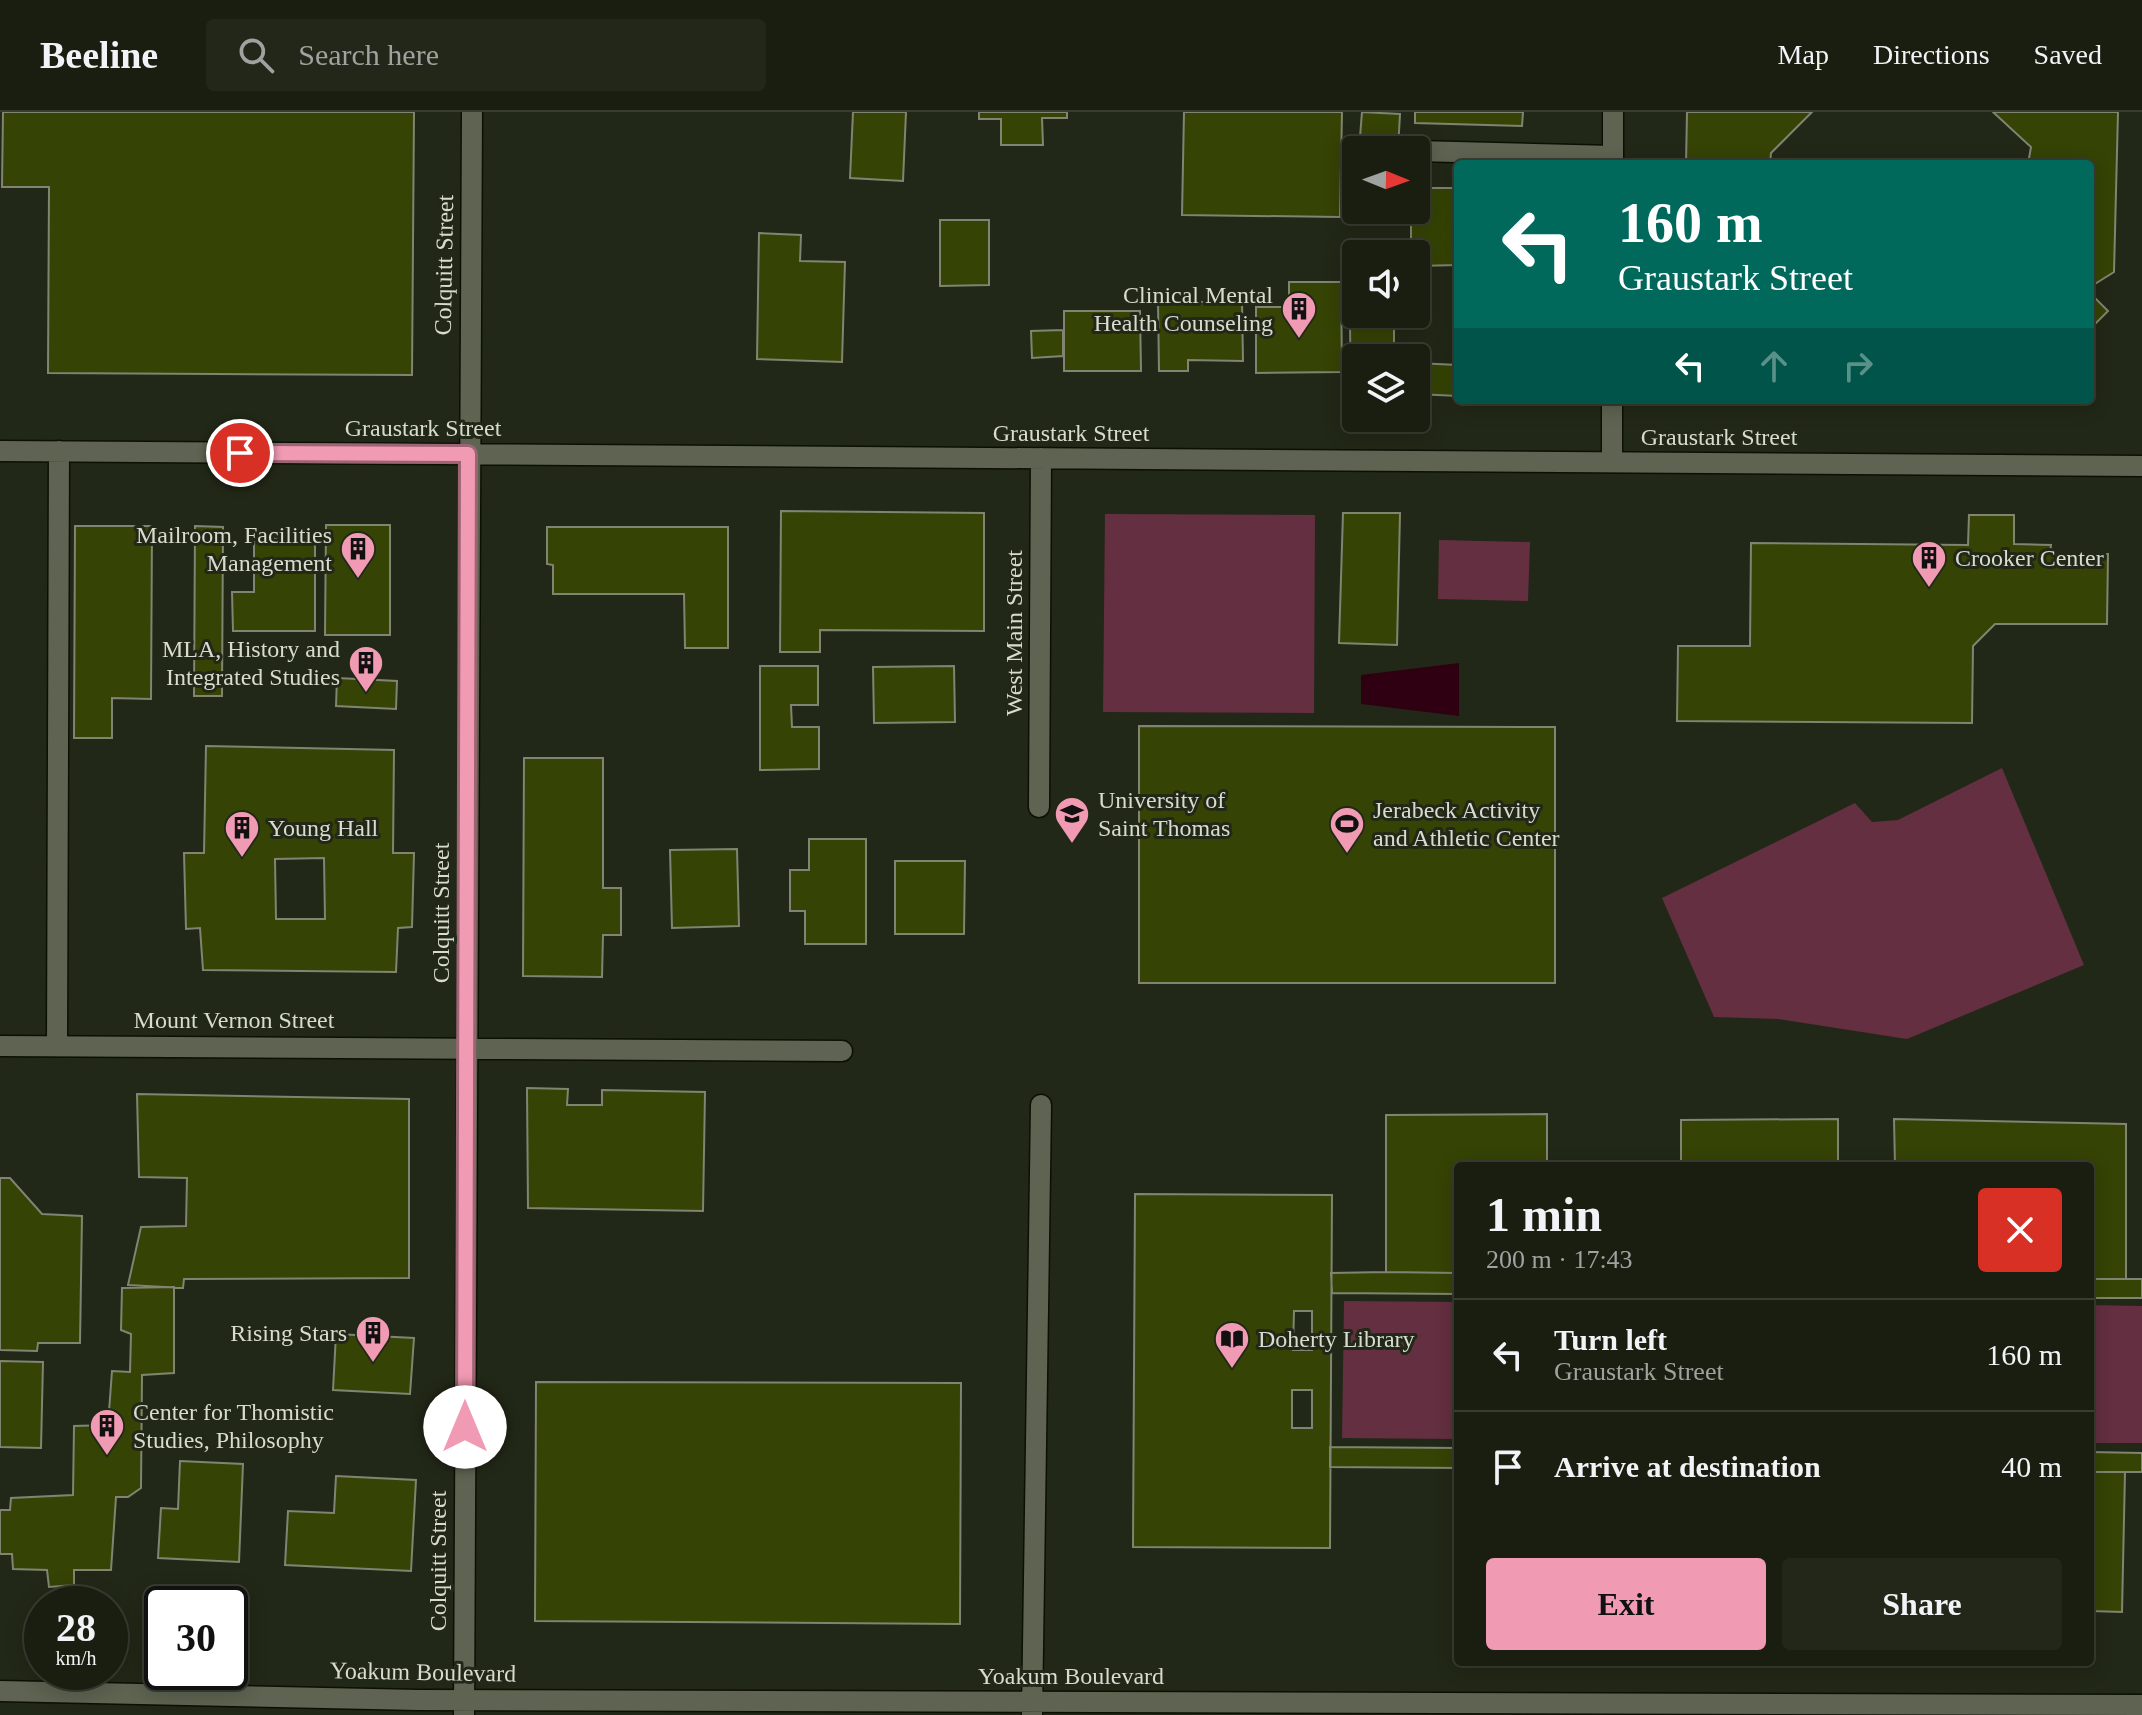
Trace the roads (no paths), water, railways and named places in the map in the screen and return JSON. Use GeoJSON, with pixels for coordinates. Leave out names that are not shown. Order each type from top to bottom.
{"type":"FeatureCollection","features":[{"type":"Feature","properties":{"kind":"street","name":"Colquitt Street"},"geometry":{"type":"LineString","coordinates":[[464,1707],[472,112]]}},
{"type":"Feature","properties":{"kind":"street"},"geometry":{"type":"LineString","coordinates":[[1430,152],[1613,160],[1613,112]]}},
{"type":"Feature","properties":{"kind":"street"},"geometry":{"type":"LineString","coordinates":[[1612,404],[1612,462]]}},
{"type":"Feature","properties":{"kind":"street","name":"Graustark Street"},"geometry":{"type":"LineString","coordinates":[[0,451],[2142,466]]}},
{"type":"Feature","properties":{"kind":"street"},"geometry":{"type":"LineString","coordinates":[[57,1046],[59,451]]}},
{"type":"Feature","properties":{"kind":"street","name":"West Main Street"},"geometry":{"type":"LineString","coordinates":[[1039,807],[1041,458]]}},
{"type":"Feature","properties":{"kind":"street","name":"Mount Vernon Street"},"geometry":{"type":"LineString","coordinates":[[0,1046],[467,1046],[842,1051]]}},
{"type":"Feature","properties":{"kind":"street"},"geometry":{"type":"LineString","coordinates":[[1032,1708],[1041,1105]]}},
{"type":"Feature","properties":{"kind":"street","name":"Yoakum Boulevard"},"geometry":{"type":"LineString","coordinates":[[0,1691],[464,1707],[1607,1709],[2142,1705]]}},
{"type":"Feature","properties":{"kind":"place","name":"Clinical Mental Health Counseling"},"geometry":{"type":"Point","coordinates":[1299,340]}},
{"type":"Feature","properties":{"kind":"place","name":"Mailroom, Facilities Management"},"geometry":{"type":"Point","coordinates":[358,580]}},
{"type":"Feature","properties":{"kind":"place","name":"Crooker Center"},"geometry":{"type":"Point","coordinates":[1929,589]}},
{"type":"Feature","properties":{"kind":"place","name":"MLA, History and Integrated Studies"},"geometry":{"type":"Point","coordinates":[366,694]}},
{"type":"Feature","properties":{"kind":"place","name":"University of Saint Thomas"},"geometry":{"type":"Point","coordinates":[1072,845]}},
{"type":"Feature","properties":{"kind":"place","name":"Jerabeck Activity and Athletic Center"},"geometry":{"type":"Point","coordinates":[1347,855]}},
{"type":"Feature","properties":{"kind":"place","name":"Young Hall"},"geometry":{"type":"Point","coordinates":[242,859]}},
{"type":"Feature","properties":{"kind":"place","name":"Rising Stars"},"geometry":{"type":"Point","coordinates":[373,1364]}},
{"type":"Feature","properties":{"kind":"place","name":"Doherty Library"},"geometry":{"type":"Point","coordinates":[1232,1370]}},
{"type":"Feature","properties":{"kind":"place","name":"Center for Thomistic Studies, Philosophy"},"geometry":{"type":"Point","coordinates":[107,1457]}}]}
